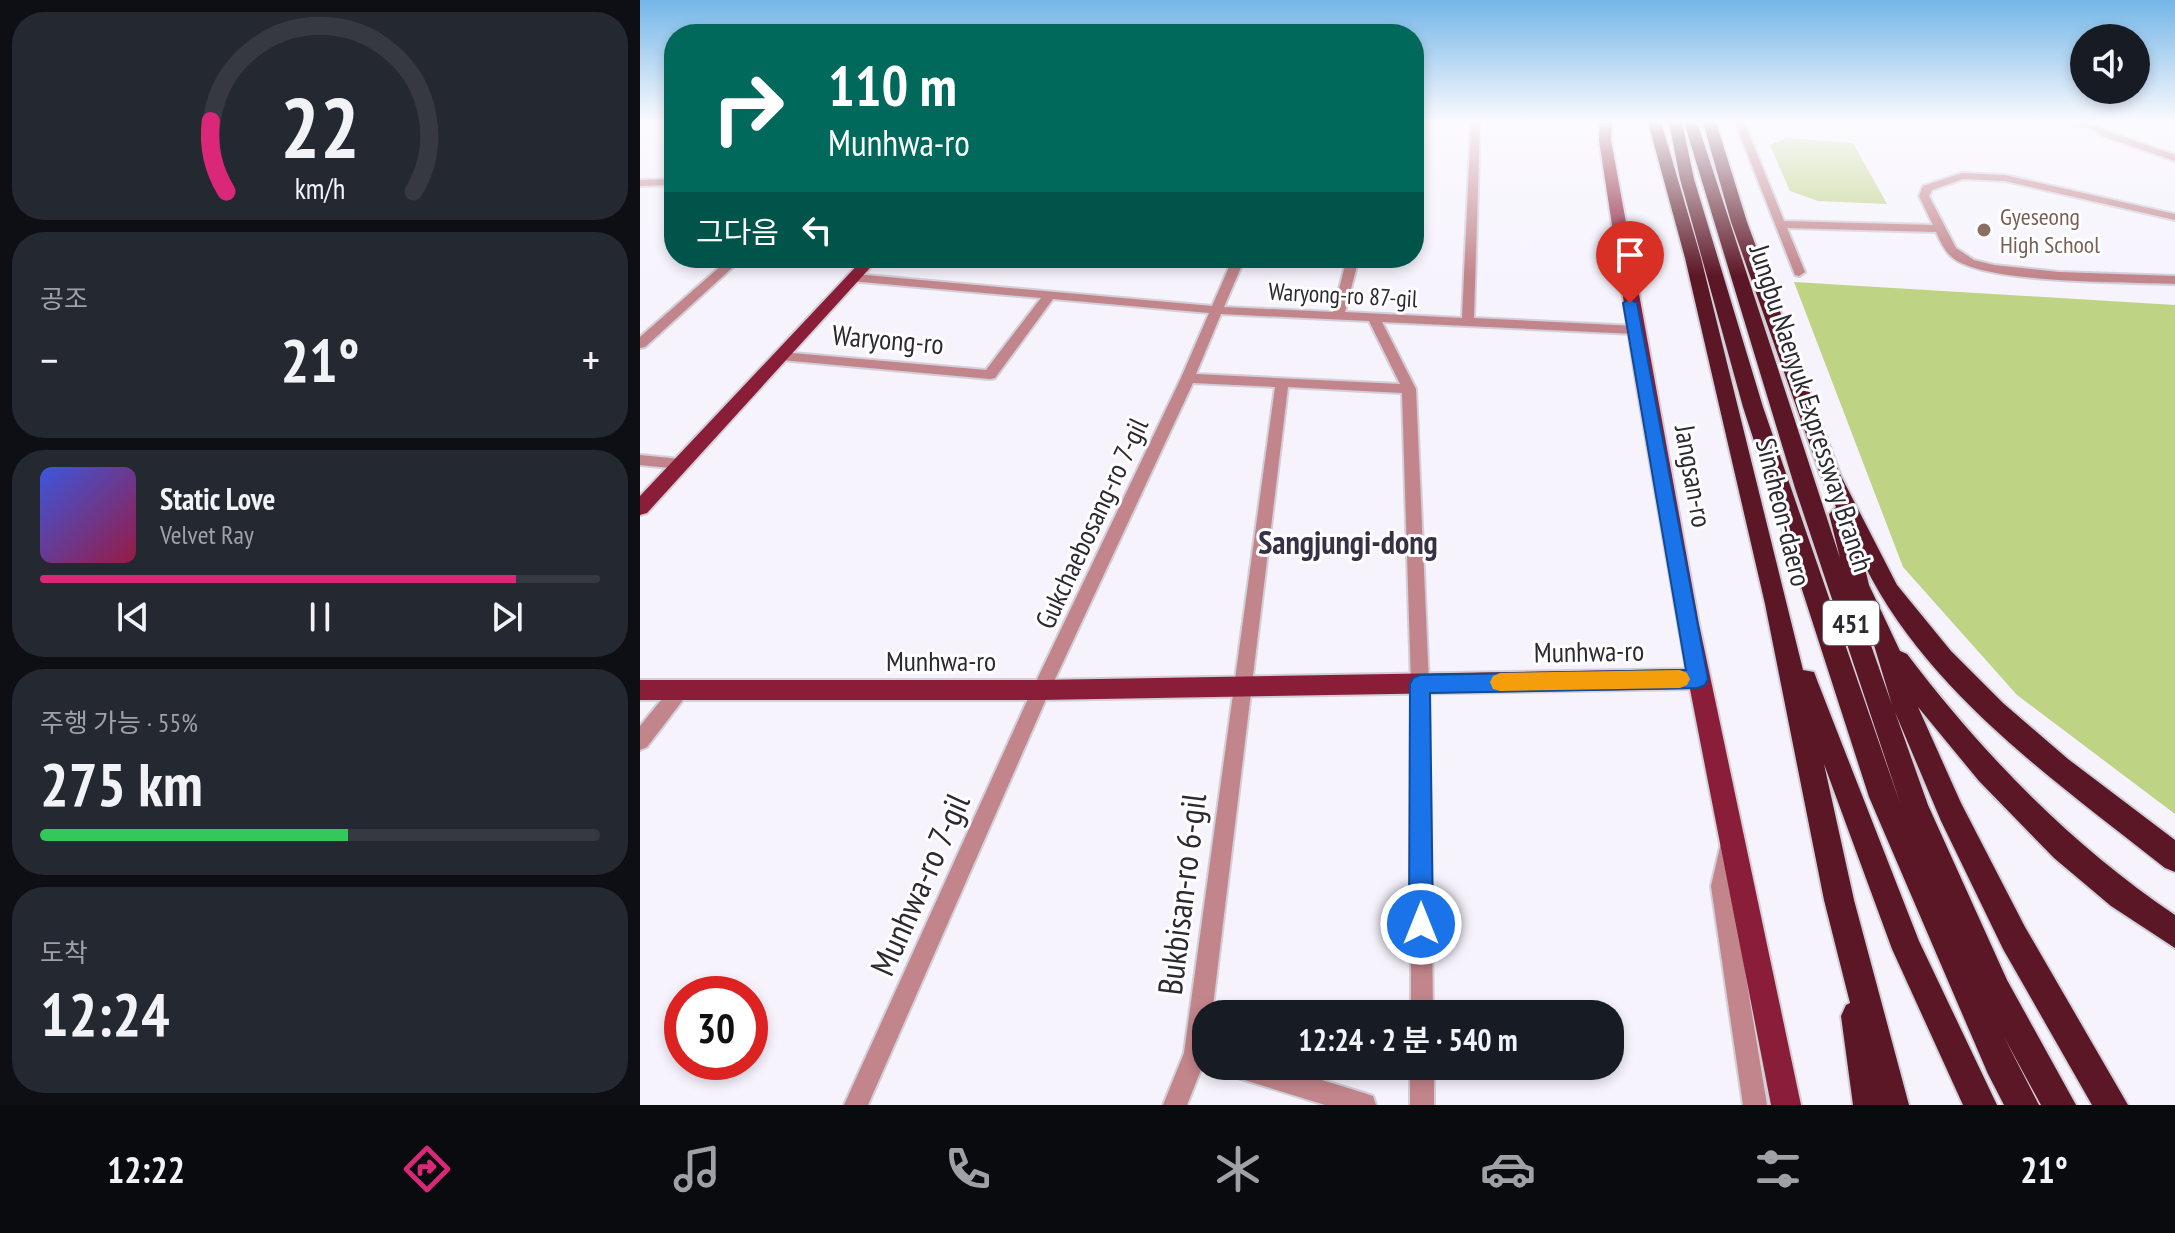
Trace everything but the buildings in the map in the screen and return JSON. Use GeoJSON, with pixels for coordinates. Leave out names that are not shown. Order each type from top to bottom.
{"type":"FeatureCollection","features":[{"type":"Feature","properties":{"kind":"highway","name":"Sincheon-daero"},"geometry":{"type":"LineString","coordinates":[[1669,174],[1693,258],[1777,604],[1839,900],[1892,1105]]}},
{"type":"Feature","properties":{"kind":"highway","name":"Jungbu Naeryuk Expressway Branch"},"geometry":{"type":"LineString","coordinates":[[1686,174],[1753,407],[1883,797],[1999,1063],[2022,1105]]}},
{"type":"Feature","properties":{"kind":"highway","name":"Jungbu Naeryuk Expressway Branch"},"geometry":{"type":"LineString","coordinates":[[1706,174],[1805,488],[1915,808],[1996,991],[2059,1105]]}},
{"type":"Feature","properties":{"kind":"highway","name":"Sincheon-daero"},"geometry":{"type":"LineString","coordinates":[[1724,174],[1830,474],[1889,592],[1942,658],[1994,711],[2059,768],[2175,858]]}},
{"type":"Feature","properties":{"kind":"highway"},"geometry":{"type":"LineString","coordinates":[[1830,474],[1858,585],[1886,645],[1906,709],[1951,812],[2014,938],[2111,1105]]}},
{"type":"Feature","properties":{"kind":"highway"},"geometry":{"type":"LineString","coordinates":[[1777,604],[1907,949],[1980,1105]]}},
{"type":"Feature","properties":{"kind":"highway"},"geometry":{"type":"LineString","coordinates":[[1886,645],[1942,722],[2011,794],[2092,873],[2175,933]]}},
{"type":"Feature","properties":{"kind":"highway"},"geometry":{"type":"LineString","coordinates":[[1839,900],[1870,1105]]}},
{"type":"Feature","properties":{"kind":"main road","name":"Jangsan-ro"},"geometry":{"type":"LineString","coordinates":[[1610,174],[1635,330],[1698,679],[1786,1105]]}},
{"type":"Feature","properties":{"kind":"main road","name":"Waryong-ro"},"geometry":{"type":"LineString","coordinates":[[640,508],[863,268]]}},
{"type":"Feature","properties":{"kind":"main road","name":"Munhwa-ro"},"geometry":{"type":"LineString","coordinates":[[640,690],[1041,690],[1698,679]]}},
{"type":"Feature","properties":{"kind":"street"},"geometry":{"type":"LineString","coordinates":[[1468,323],[1473,174]]}},
{"type":"Feature","properties":{"kind":"street"},"geometry":{"type":"LineString","coordinates":[[1759,174],[1799,272]]}},
{"type":"Feature","properties":{"kind":"street"},"geometry":{"type":"LineString","coordinates":[[2175,217],[2005,178],[1962,176],[1927,188],[1924,196],[1956,255],[1967,263],[1985,268],[2083,277],[2175,280]]}},
{"type":"Feature","properties":{"kind":"street"},"geometry":{"type":"LineString","coordinates":[[640,183],[664,182]]}},
{"type":"Feature","properties":{"kind":"street"},"geometry":{"type":"LineString","coordinates":[[1779,224],[1943,229]]}},
{"type":"Feature","properties":{"kind":"street"},"geometry":{"type":"LineString","coordinates":[[640,344],[726,268]]}},
{"type":"Feature","properties":{"kind":"street","name":"Gukchaebosang-ro 7-gil"},"geometry":{"type":"LineString","coordinates":[[1041,690],[1188,378],[1234,268]]}},
{"type":"Feature","properties":{"kind":"street"},"geometry":{"type":"LineString","coordinates":[[1338,317],[1350,268]]}},
{"type":"Feature","properties":{"kind":"street","name":"Waryong-ro 87-gil"},"geometry":{"type":"LineString","coordinates":[[854,278],[1215,310],[1635,330]]}},
{"type":"Feature","properties":{"kind":"street","name":"Waryong-ro"},"geometry":{"type":"LineString","coordinates":[[781,356],[990,375],[1050,295]]}},
{"type":"Feature","properties":{"kind":"street"},"geometry":{"type":"LineString","coordinates":[[1374,319],[1409,389],[1420,684],[1422,1000]]}},
{"type":"Feature","properties":{"kind":"street"},"geometry":{"type":"LineString","coordinates":[[1188,378],[1409,389]]}},
{"type":"Feature","properties":{"kind":"street"},"geometry":{"type":"LineString","coordinates":[[1241,687],[1282,385]]}},
{"type":"Feature","properties":{"kind":"street"},"geometry":{"type":"LineString","coordinates":[[640,460],[680,464]]}},
{"type":"Feature","properties":{"kind":"street","name":"Bukbisan-ro 6-gil"},"geometry":{"type":"LineString","coordinates":[[1207,1000],[1241,687]]}},
{"type":"Feature","properties":{"kind":"street"},"geometry":{"type":"LineString","coordinates":[[640,741],[680,690]]}},
{"type":"Feature","properties":{"kind":"street","name":"Munhwa-ro 7-gil"},"geometry":{"type":"LineString","coordinates":[[856,1105],[1041,690]]}},
{"type":"Feature","properties":{"kind":"street","name":"Jangsan-ro"},"geometry":{"type":"LineString","coordinates":[[1730,840],[1721,886],[1755,1105]]}},
{"type":"Feature","properties":{"kind":"street","name":"Bukbisan-ro 6-gil"},"geometry":{"type":"LineString","coordinates":[[1175,1105],[1192,1072]]}},
{"type":"Feature","properties":{"kind":"street"},"geometry":{"type":"LineString","coordinates":[[1283,1080],[1364,1105]]}},
{"type":"Feature","properties":{"kind":"street"},"geometry":{"type":"LineString","coordinates":[[1422,1080],[1422,1105]]}},
{"type":"Feature","properties":{"kind":"green space"},"geometry":{"type":"Polygon","coordinates":[[[1782,174],[1870,174],[1887,204],[1818,201],[1790,191],[1782,174]]]}},
{"type":"Feature","properties":{"kind":"green space"},"geometry":{"type":"Polygon","coordinates":[[[1794,282],[2175,305],[2175,814],[2017,695],[1903,567],[1794,282]]]}},
{"type":"Feature","properties":{"kind":"slow traffic"},"geometry":{"type":"LineString","coordinates":[[1500,682],[1680,679]]}},
{"type":"Feature","properties":{"kind":"place","name":"Gyeseong High School"},"geometry":{"type":"Point","coordinates":[1984,230]}},
{"type":"Feature","properties":{"kind":"district","name":"Sangjungi-dong"},"geometry":{"type":"Point","coordinates":[1348,542]}},
{"type":"Feature","properties":{"kind":"route"},"geometry":{"type":"LineString","coordinates":[[1421,924],[1420,684],[1698,679],[1630,303]]}}]}
